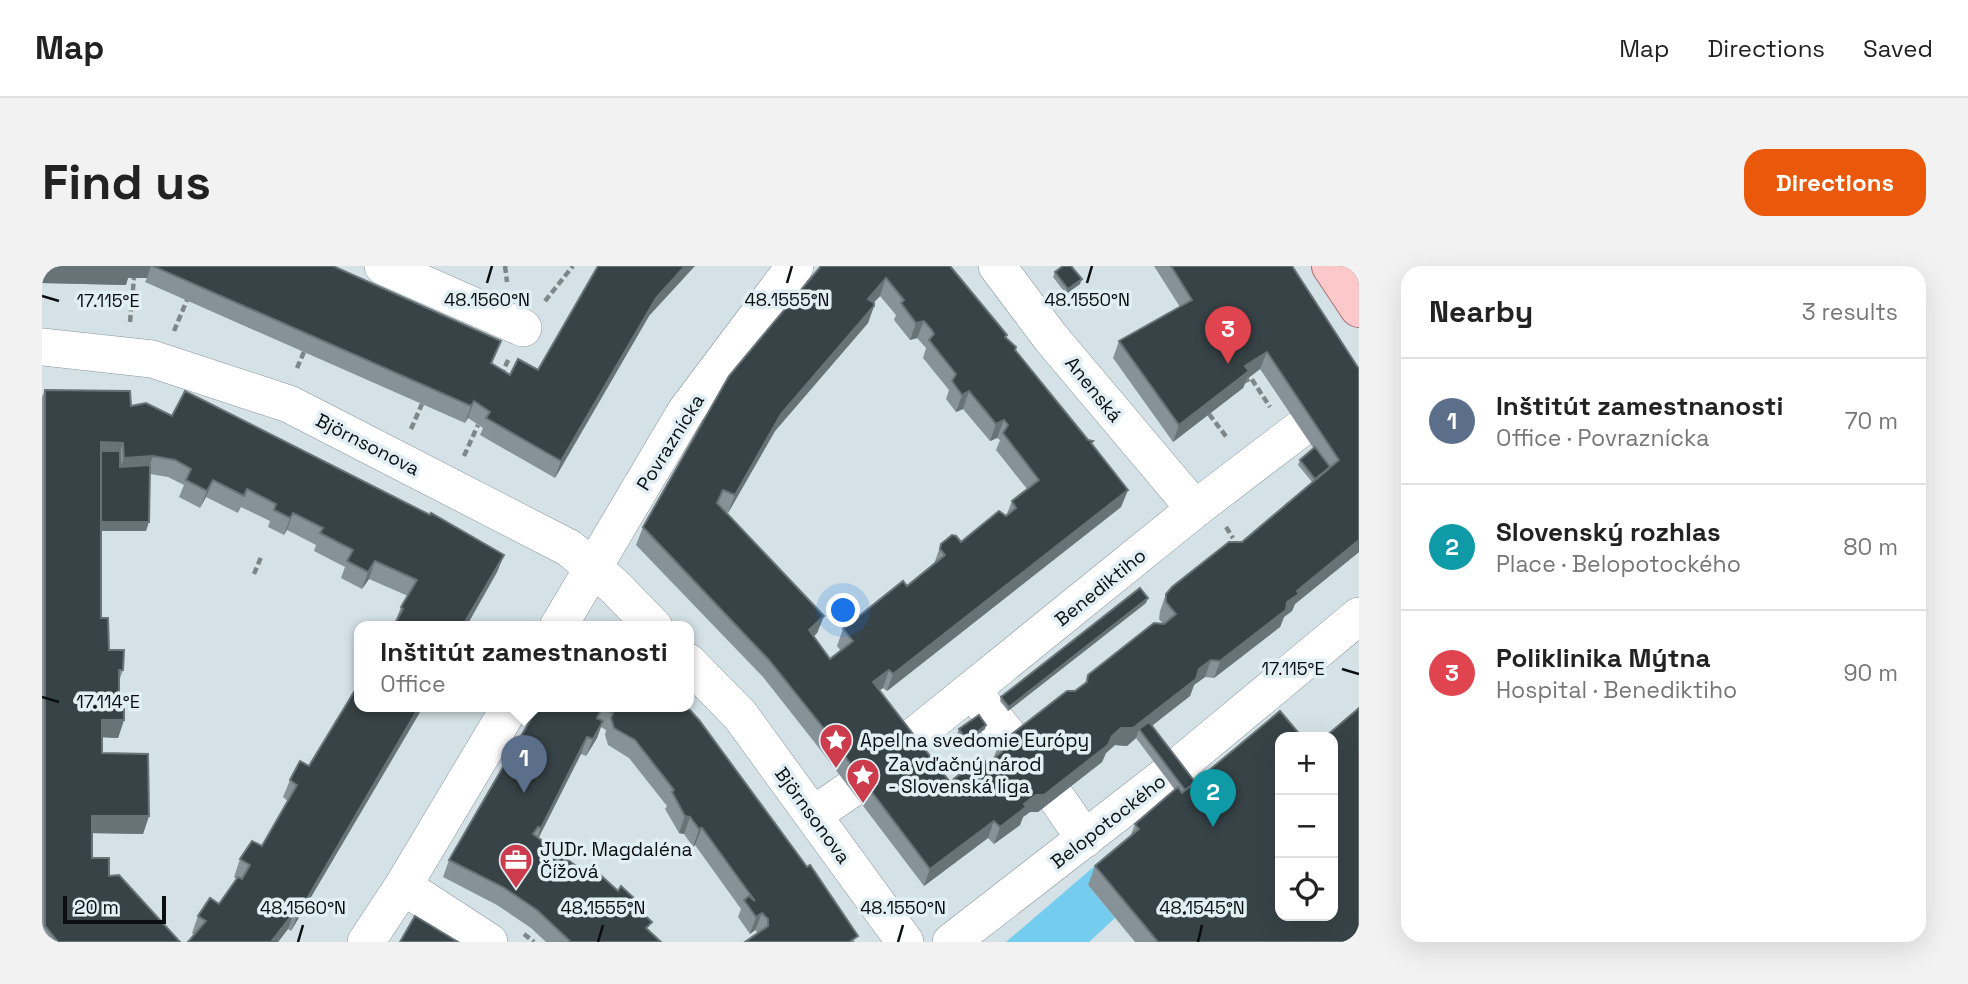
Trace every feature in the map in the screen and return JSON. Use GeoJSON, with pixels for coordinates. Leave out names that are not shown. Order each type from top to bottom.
{"type":"FeatureCollection","features":[{"type":"Feature","properties":{"kind":"main road"},"geometry":{"type":"LineString","coordinates":[[1331,266],[1359,308]]}},
{"type":"Feature","properties":{"kind":"street"},"geometry":{"type":"LineString","coordinates":[[383,266],[523,328]]}},
{"type":"Feature","properties":{"kind":"street","name":"Povraznícka"},"geometry":{"type":"LineString","coordinates":[[562,621],[685,411],[795,266]]}},
{"type":"Feature","properties":{"kind":"street","name":"Anenská"},"geometry":{"type":"LineString","coordinates":[[997,266],[1060,348],[1195,509]]}},
{"type":"Feature","properties":{"kind":"street"},"geometry":{"type":"LineString","coordinates":[[1352,266],[1359,276]]}},
{"type":"Feature","properties":{"kind":"street","name":"Björnsonova"},"geometry":{"type":"LineString","coordinates":[[42,347],[152,359],[289,404],[569,548],[594,568],[648,621]]}},
{"type":"Feature","properties":{"kind":"street","name":"Benediktiho"},"geometry":{"type":"LineString","coordinates":[[902,746],[1195,509],[1287,421]]}},
{"type":"Feature","properties":{"kind":"street","name":"Belopotockého"},"geometry":{"type":"LineString","coordinates":[[951,942],[1182,764],[1356,618]]}},
{"type":"Feature","properties":{"kind":"street","name":"Björnsonova"},"geometry":{"type":"LineString","coordinates":[[694,668],[740,715],[905,942]]}},
{"type":"Feature","properties":{"kind":"street"},"geometry":{"type":"LineString","coordinates":[[972,691],[1016,745]]}},
{"type":"Feature","properties":{"kind":"street"},"geometry":{"type":"LineString","coordinates":[[366,942],[404,886],[507,712]]}},
{"type":"Feature","properties":{"kind":"street"},"geometry":{"type":"LineString","coordinates":[[813,815],[850,789]]}},
{"type":"Feature","properties":{"kind":"street"},"geometry":{"type":"LineString","coordinates":[[1056,797],[1085,839]]}},
{"type":"Feature","properties":{"kind":"street"},"geometry":{"type":"LineString","coordinates":[[404,886],[489,942]]}},
{"type":"Feature","properties":{"kind":"path"},"geometry":{"type":"LineString","coordinates":[[505,266],[508,274]]}},
{"type":"Feature","properties":{"kind":"path"},"geometry":{"type":"LineString","coordinates":[[523,328],[573,266]]}},
{"type":"Feature","properties":{"kind":"path"},"geometry":{"type":"LineString","coordinates":[[130,327],[134,278]]}},
{"type":"Feature","properties":{"kind":"path"},"geometry":{"type":"LineString","coordinates":[[170,338],[187,300]]}},
{"type":"Feature","properties":{"kind":"path"},"geometry":{"type":"LineString","coordinates":[[1239,383],[1251,378],[1287,421]]}},
{"type":"Feature","properties":{"kind":"path"},"geometry":{"type":"LineString","coordinates":[[406,439],[422,404]]}},
{"type":"Feature","properties":{"kind":"path"},"geometry":{"type":"LineString","coordinates":[[1209,414],[1215,423]]}},
{"type":"Feature","properties":{"kind":"path"},"geometry":{"type":"LineString","coordinates":[[254,573],[261,557]]}},
{"type":"Feature","properties":{"kind":"shaded area"},"geometry":{"type":"Polygon","coordinates":[[[1125,840],[1132,848],[1088,885],[1115,918],[1089,942],[1006,942],[1125,840]]]}},
{"type":"Feature","properties":{"kind":"building"},"geometry":{"type":"Polygon","coordinates":[[[62,266],[132,266],[132,268],[62,266]]]}},
{"type":"Feature","properties":{"kind":"building"},"geometry":{"type":"Polygon","coordinates":[[[153,266],[333,266],[501,341],[491,363],[510,375],[518,359],[538,370],[598,266],[685,266],[656,298],[561,461],[486,418],[490,412],[474,401],[471,406],[153,266]]]}},
{"type":"Feature","properties":{"kind":"building"},"geometry":{"type":"Polygon","coordinates":[[[821,266],[950,266],[1088,440],[1093,441],[1091,443],[1128,490],[893,674],[889,670],[873,682],[950,782],[981,757],[987,763],[993,759],[1002,752],[999,744],[1067,691],[1075,691],[1087,682],[1088,675],[1154,623],[1164,624],[1176,614],[1166,602],[1166,594],[1172,587],[1229,542],[1242,542],[1339,460],[1267,352],[1245,366],[1249,371],[1179,425],[1119,341],[1192,300],[1171,266],[1292,266],[1359,369],[1359,540],[1297,591],[1299,594],[1287,602],[1286,610],[1220,661],[1211,660],[1199,669],[1196,679],[1133,728],[1121,728],[1112,736],[1108,745],[1044,795],[1036,795],[1024,804],[1026,807],[1000,827],[994,821],[930,869],[769,660],[643,527],[729,376],[821,266]],[[886,278],[868,299],[874,306],[781,414],[735,495],[723,490],[717,503],[824,616],[809,630],[830,659],[853,641],[843,629],[903,581],[907,586],[945,555],[940,549],[941,544],[952,535],[961,542],[999,511],[1006,516],[1016,508],[1012,501],[1039,480],[1003,433],[1008,425],[1004,420],[996,424],[969,391],[962,395],[952,381],[956,374],[929,340],[934,334],[931,329],[924,321],[916,323],[901,303],[904,300],[886,278]]]}},
{"type":"Feature","properties":{"kind":"building"},"geometry":{"type":"Polygon","coordinates":[[[1063,266],[1071,266],[1082,279],[1068,289],[1055,272],[1063,266]]]}},
{"type":"Feature","properties":{"kind":"building"},"geometry":{"type":"Polygon","coordinates":[[[45,390],[130,391],[131,406],[146,403],[172,416],[185,391],[430,515],[431,513],[504,555],[466,621],[396,621],[403,609],[401,607],[417,580],[375,561],[368,572],[347,561],[353,550],[320,533],[323,528],[293,513],[290,518],[274,510],[276,504],[247,489],[244,496],[213,480],[207,491],[186,480],[191,469],[175,460],[153,456],[124,458],[123,443],[101,442],[101,618],[108,618],[109,650],[124,650],[123,670],[119,670],[119,702],[124,701],[124,720],[102,720],[102,753],[148,754],[149,816],[92,816],[92,858],[109,858],[109,876],[119,875],[180,942],[58,942],[45,926],[45,390]]]}},
{"type":"Feature","properties":{"kind":"building"},"geometry":{"type":"Polygon","coordinates":[[[1315,447],[1330,467],[1315,479],[1300,460],[1315,447]]]}},
{"type":"Feature","properties":{"kind":"building"},"geometry":{"type":"Polygon","coordinates":[[[101,451],[120,451],[120,467],[150,465],[149,522],[101,522],[101,451]]]}},
{"type":"Feature","properties":{"kind":"building"},"geometry":{"type":"Polygon","coordinates":[[[1140,588],[1148,598],[1009,707],[1001,697],[1140,588]]]}},
{"type":"Feature","properties":{"kind":"building"},"geometry":{"type":"Polygon","coordinates":[[[354,692],[354,712],[416,712],[298,914],[295,911],[271,942],[188,942],[206,921],[198,916],[210,898],[219,904],[238,877],[242,879],[250,865],[240,859],[252,841],[262,846],[297,785],[290,780],[300,761],[309,766],[354,692]]]}},
{"type":"Feature","properties":{"kind":"building"},"geometry":{"type":"Polygon","coordinates":[[[1359,708],[1359,942],[1158,942],[1095,866],[1139,829],[1135,824],[1178,787],[1182,793],[1280,711],[1298,732],[1275,732],[1275,921],[1338,921],[1338,732],[1331,732],[1359,708]]]}},
{"type":"Feature","properties":{"kind":"building"},"geometry":{"type":"Polygon","coordinates":[[[535,712],[600,712],[597,718],[603,721],[593,739],[587,737],[541,828],[538,827],[533,834],[591,877],[596,871],[618,891],[621,886],[635,899],[632,903],[652,922],[646,928],[661,942],[569,942],[537,910],[503,887],[449,860],[535,712]]]}},
{"type":"Feature","properties":{"kind":"building"},"geometry":{"type":"Polygon","coordinates":[[[611,712],[692,712],[807,867],[810,865],[858,936],[849,942],[745,942],[768,926],[768,919],[762,913],[756,917],[744,900],[749,896],[755,901],[702,828],[699,829],[690,817],[685,816],[672,792],[674,790],[635,740],[614,728],[611,718],[613,713],[611,712]]]}},
{"type":"Feature","properties":{"kind":"building"},"geometry":{"type":"Polygon","coordinates":[[[979,715],[986,725],[967,740],[959,729],[979,715]]]}},
{"type":"Feature","properties":{"kind":"building"},"geometry":{"type":"Polygon","coordinates":[[[1149,722],[1195,782],[1185,790],[1139,729],[1149,722]]]}},
{"type":"Feature","properties":{"kind":"building"},"geometry":{"type":"Polygon","coordinates":[[[415,916],[458,942],[400,942],[415,916]]]}},
{"type":"Feature","properties":{"kind":"place","name":"Poliklinika Mýtna"},"geometry":{"type":"Point","coordinates":[1228,364]}},
{"type":"Feature","properties":{"kind":"place","name":"Apel na svedomie Európy"},"geometry":{"type":"Point","coordinates":[836,770]}},
{"type":"Feature","properties":{"kind":"place","name":"Inštitút zamestnanosti"},"geometry":{"type":"Point","coordinates":[524,793]}},
{"type":"Feature","properties":{"kind":"place","name":"Za vďačný národ - Slovenská liga"},"geometry":{"type":"Point","coordinates":[863,805]}},
{"type":"Feature","properties":{"kind":"place","name":"Slovenský rozhlas"},"geometry":{"type":"Point","coordinates":[1213,827]}},
{"type":"Feature","properties":{"kind":"place","name":"JUDr. Magdaléna Čížová"},"geometry":{"type":"Point","coordinates":[516,890]}}]}
